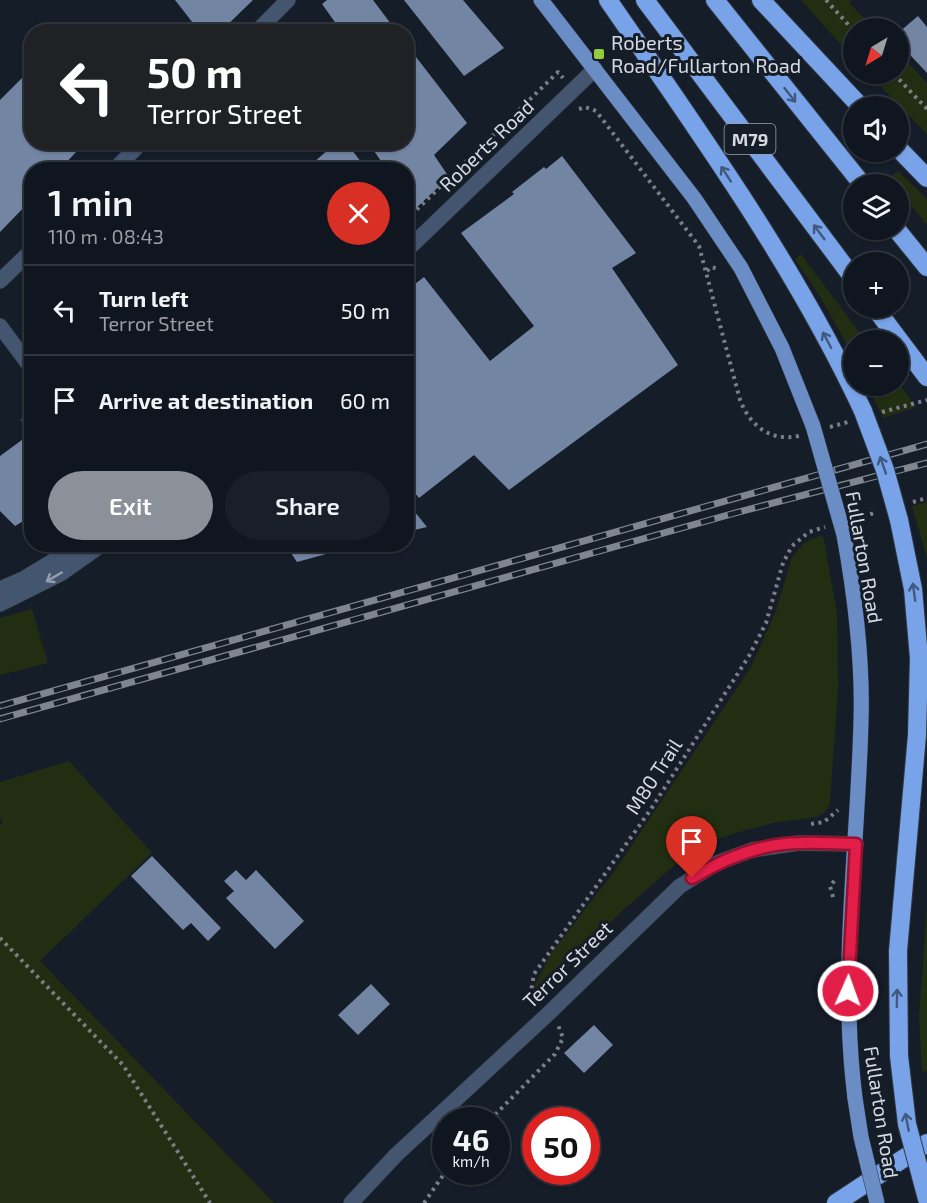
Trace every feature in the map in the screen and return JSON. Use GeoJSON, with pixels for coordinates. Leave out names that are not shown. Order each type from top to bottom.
{"type":"FeatureCollection","features":[{"type":"Feature","properties":{"kind":"highway"},"geometry":{"type":"LineString","coordinates":[[608,0],[742,199],[816,320],[863,411],[902,512],[914,589],[919,670],[917,735],[898,951],[898,1056],[907,1124],[927,1199]]}},
{"type":"Feature","properties":{"kind":"highway","name":"M79"},"geometry":{"type":"LineString","coordinates":[[645,0],[843,264]]}},
{"type":"Feature","properties":{"kind":"highway"},"geometry":{"type":"LineString","coordinates":[[715,0],[854,174]]}},
{"type":"Feature","properties":{"kind":"highway"},"geometry":{"type":"LineString","coordinates":[[761,0],[851,96]]}},
{"type":"Feature","properties":{"kind":"highway"},"geometry":{"type":"LineString","coordinates":[[909,159],[927,178]]}},
{"type":"Feature","properties":{"kind":"highway"},"geometry":{"type":"LineString","coordinates":[[905,240],[927,267]]}},
{"type":"Feature","properties":{"kind":"highway"},"geometry":{"type":"LineString","coordinates":[[883,318],[927,377]]}},
{"type":"Feature","properties":{"kind":"highway"},"geometry":{"type":"LineString","coordinates":[[836,1203],[927,1143]]}},
{"type":"Feature","properties":{"kind":"main road","name":"Fullarton Road"},"geometry":{"type":"LineString","coordinates":[[541,0],[694,198],[741,268],[782,348],[813,426],[842,527],[855,607],[861,683],[848,1008],[855,1098],[877,1203]]}},
{"type":"Feature","properties":{"kind":"street"},"geometry":{"type":"LineString","coordinates":[[264,24],[288,0]]}},
{"type":"Feature","properties":{"kind":"street","name":"Roberts Road"},"geometry":{"type":"LineString","coordinates":[[414,243],[595,69]]}},
{"type":"Feature","properties":{"kind":"street"},"geometry":{"type":"LineString","coordinates":[[122,162],[134,150]]}},
{"type":"Feature","properties":{"kind":"street"},"geometry":{"type":"LineString","coordinates":[[0,281],[24,258]]}},
{"type":"Feature","properties":{"kind":"street"},"geometry":{"type":"LineString","coordinates":[[0,326],[24,358]]}},
{"type":"Feature","properties":{"kind":"street"},"geometry":{"type":"LineString","coordinates":[[0,589],[23,579],[68,552]]}},
{"type":"Feature","properties":{"kind":"street"},"geometry":{"type":"LineString","coordinates":[[0,603],[62,573],[92,552]]}},
{"type":"Feature","properties":{"kind":"street","name":"Terror Street"},"geometry":{"type":"LineString","coordinates":[[351,1203],[396,1155],[454,1099],[548,1014],[666,898],[692,878],[717,863],[753,850],[799,843],[856,844]]}},
{"type":"Feature","properties":{"kind":"path"},"geometry":{"type":"LineString","coordinates":[[826,0],[843,19]]}},
{"type":"Feature","properties":{"kind":"path"},"geometry":{"type":"LineString","coordinates":[[414,212],[558,72],[572,90]]}},
{"type":"Feature","properties":{"kind":"path"},"geometry":{"type":"LineString","coordinates":[[903,84],[927,109]]}},
{"type":"Feature","properties":{"kind":"path"},"geometry":{"type":"LineString","coordinates":[[585,107],[596,111],[690,233]]}},
{"type":"Feature","properties":{"kind":"path"},"geometry":{"type":"LineString","coordinates":[[902,512],[927,498]]}},
{"type":"Feature","properties":{"kind":"path","name":"M80 Trail"},"geometry":{"type":"LineString","coordinates":[[503,1107],[560,1048],[562,1033],[531,991],[534,974],[651,808],[749,656],[766,623],[783,563],[792,546],[809,532],[842,527],[882,511]]}},
{"type":"Feature","properties":{"kind":"path"},"geometry":{"type":"LineString","coordinates":[[0,938],[123,1065],[210,1203]]}},
{"type":"Feature","properties":{"kind":"path"},"geometry":{"type":"LineString","coordinates":[[424,1203],[436,1185]]}},
{"type":"Feature","properties":{"kind":"green space"},"geometry":{"type":"Polygon","coordinates":[[[801,0],[852,0],[849,3],[864,18],[843,18],[843,47],[801,0]]]}},
{"type":"Feature","properties":{"kind":"green space"},"geometry":{"type":"Polygon","coordinates":[[[909,64],[927,83],[927,134],[909,115],[909,96],[890,96],[879,84],[909,84],[909,64]]]}},
{"type":"Feature","properties":{"kind":"green space"},"geometry":{"type":"Polygon","coordinates":[[[909,182],[927,199],[927,225],[909,202],[909,182]]]}},
{"type":"Feature","properties":{"kind":"green space"},"geometry":{"type":"Polygon","coordinates":[[[801,254],[843,310],[843,318],[849,318],[858,330],[843,330],[843,338],[821,298],[795,259],[801,254]]]}},
{"type":"Feature","properties":{"kind":"green space"},"geometry":{"type":"Polygon","coordinates":[[[873,396],[908,396],[916,407],[883,418],[873,396]]]}},
{"type":"Feature","properties":{"kind":"green space"},"geometry":{"type":"Polygon","coordinates":[[[927,502],[927,559],[912,506],[927,502]]]}},
{"type":"Feature","properties":{"kind":"green space"},"geometry":{"type":"Polygon","coordinates":[[[823,535],[837,613],[838,685],[830,804],[824,813],[817,817],[778,822],[746,830],[714,840],[694,851],[624,909],[542,994],[537,992],[534,987],[550,955],[616,869],[751,667],[776,611],[792,557],[805,542],[823,535]]]}},
{"type":"Feature","properties":{"kind":"green space"},"geometry":{"type":"Polygon","coordinates":[[[32,609],[48,663],[0,675],[0,618],[32,609]]]}},
{"type":"Feature","properties":{"kind":"green space"},"geometry":{"type":"Polygon","coordinates":[[[69,761],[152,853],[40,961],[274,1203],[0,1203],[0,825],[3,822],[0,818],[0,782],[69,761]]]}},
{"type":"Feature","properties":{"kind":"green space"},"geometry":{"type":"Polygon","coordinates":[[[927,906],[927,1073],[925,1070],[922,1074],[919,1017],[927,906]]]}},
{"type":"Feature","properties":{"kind":"building"},"geometry":{"type":"Polygon","coordinates":[[[175,0],[253,0],[228,24],[194,24],[175,0]]]}},
{"type":"Feature","properties":{"kind":"building"},"geometry":{"type":"Polygon","coordinates":[[[327,0],[373,0],[391,24],[336,24],[322,4],[327,0]]]}},
{"type":"Feature","properties":{"kind":"building"},"geometry":{"type":"Polygon","coordinates":[[[404,0],[463,0],[504,48],[464,76],[404,0]]]}},
{"type":"Feature","properties":{"kind":"building"},"geometry":{"type":"Polygon","coordinates":[[[918,16],[927,27],[927,73],[909,54],[909,24],[918,16]]]}},
{"type":"Feature","properties":{"kind":"building"},"geometry":{"type":"Polygon","coordinates":[[[414,54],[467,123],[434,155],[449,177],[415,209],[414,162],[382,162],[373,150],[414,150],[414,54]]]}},
{"type":"Feature","properties":{"kind":"building"},"geometry":{"type":"Polygon","coordinates":[[[24,76],[24,150],[78,150],[67,162],[24,162],[24,207],[0,232],[0,100],[24,76]]]}},
{"type":"Feature","properties":{"kind":"building"},"geometry":{"type":"Polygon","coordinates":[[[328,150],[352,150],[361,162],[314,162],[328,150]]]}},
{"type":"Feature","properties":{"kind":"building"},"geometry":{"type":"Polygon","coordinates":[[[562,156],[636,253],[612,268],[678,365],[509,490],[474,455],[419,498],[414,492],[414,285],[424,277],[490,361],[534,326],[461,233],[514,194],[512,192],[544,167],[546,169],[562,156]]]}},
{"type":"Feature","properties":{"kind":"building"},"geometry":{"type":"Polygon","coordinates":[[[24,438],[24,521],[15,526],[0,511],[0,456],[24,438]]]}},
{"type":"Feature","properties":{"kind":"building"},"geometry":{"type":"Polygon","coordinates":[[[414,511],[427,527],[414,530],[414,511]]]}},
{"type":"Feature","properties":{"kind":"building"},"geometry":{"type":"Polygon","coordinates":[[[290,552],[333,552],[297,562],[290,552]]]}},
{"type":"Feature","properties":{"kind":"building"},"geometry":{"type":"Polygon","coordinates":[[[152,856],[221,928],[208,941],[191,923],[183,930],[131,876],[152,856]]]}},
{"type":"Feature","properties":{"kind":"building"},"geometry":{"type":"Polygon","coordinates":[[[236,870],[246,880],[256,870],[304,921],[275,949],[226,898],[234,891],[224,881],[236,870]]]}},
{"type":"Feature","properties":{"kind":"building"},"geometry":{"type":"Polygon","coordinates":[[[371,984],[390,1004],[358,1035],[338,1015],[371,984]]]}},
{"type":"Feature","properties":{"kind":"building"},"geometry":{"type":"Polygon","coordinates":[[[594,1025],[613,1045],[584,1073],[564,1053],[594,1025]]]}},
{"type":"Feature","properties":{"kind":"railway"},"geometry":{"type":"LineString","coordinates":[[0,706],[927,444]]}},
{"type":"Feature","properties":{"kind":"railway"},"geometry":{"type":"LineString","coordinates":[[0,719],[735,513],[927,463]]}},
{"type":"Feature","properties":{"kind":"place","name":"Roberts Road/Fullarton Road"},"geometry":{"type":"Point","coordinates":[599,54]}},
{"type":"Feature","properties":{"kind":"route"},"geometry":{"type":"LineString","coordinates":[[692,878],[717,863],[753,850],[799,843],[856,844],[848,991]]}}]}
